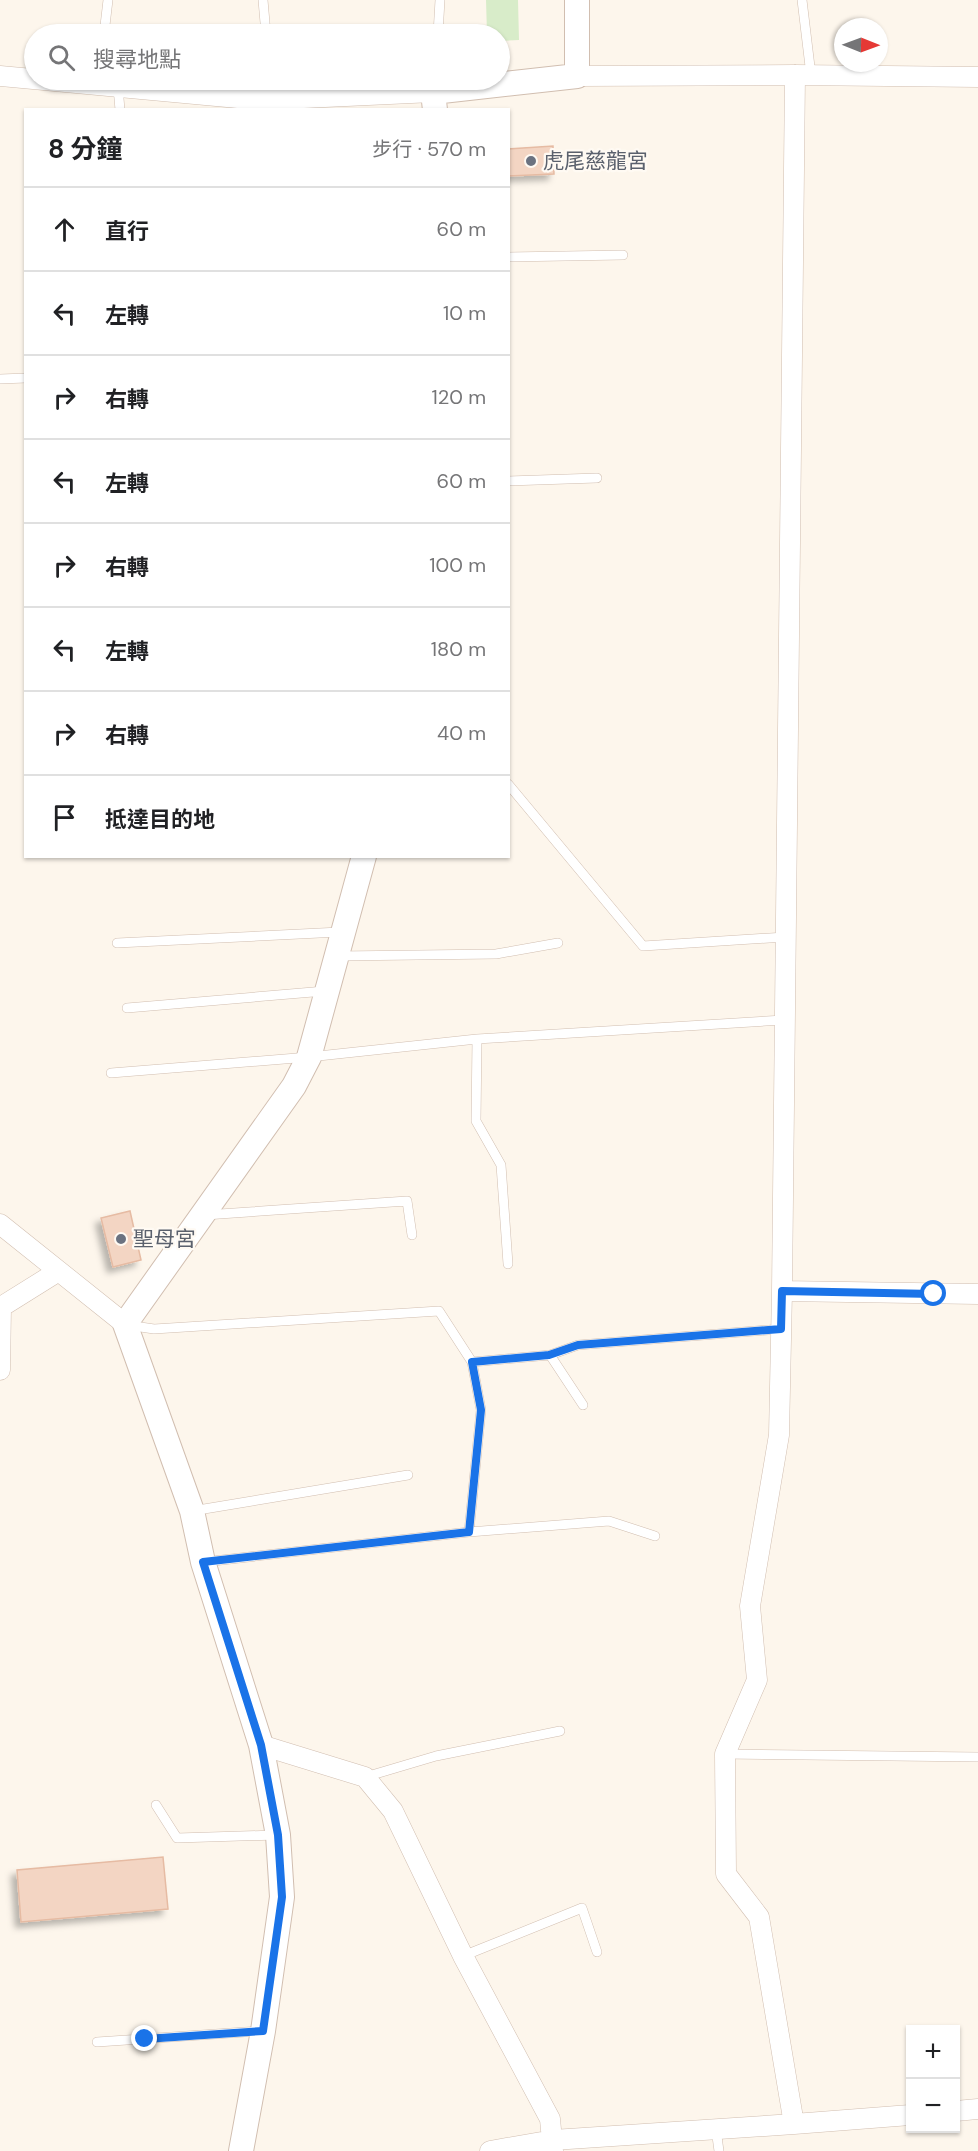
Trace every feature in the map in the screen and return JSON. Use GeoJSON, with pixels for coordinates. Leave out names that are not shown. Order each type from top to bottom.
{"type":"FeatureCollection","features":[{"type":"Feature","properties":{"kind":"street"},"geometry":{"type":"LineString","coordinates":[[577,76],[578,0]]}},
{"type":"Feature","properties":{"kind":"street"},"geometry":{"type":"LineString","coordinates":[[794,2124],[759,1917],[726,1874],[725,1754],[757,1680],[750,1606],[779,1435],[785,937],[803,75]]}},
{"type":"Feature","properties":{"kind":"street"},"geometry":{"type":"LineString","coordinates":[[0,76],[24,77]]}},
{"type":"Feature","properties":{"kind":"street"},"geometry":{"type":"LineString","coordinates":[[510,84],[577,76],[978,77]]}},
{"type":"Feature","properties":{"kind":"street"},"geometry":{"type":"LineString","coordinates":[[141,90],[258,105],[466,90]]}},
{"type":"Feature","properties":{"kind":"street"},"geometry":{"type":"LineString","coordinates":[[125,1324],[294,1086],[309,1056],[363,858]]}},
{"type":"Feature","properties":{"kind":"street"},"geometry":{"type":"LineString","coordinates":[[0,1224],[57,1272],[125,1324],[192,1511],[203,1562],[261,1745],[278,1835],[282,1897],[263,2031],[241,2151]]}},
{"type":"Feature","properties":{"kind":"street"},"geometry":{"type":"LineString","coordinates":[[0,1370],[1,1307],[57,1272]]}},
{"type":"Feature","properties":{"kind":"street"},"geometry":{"type":"LineString","coordinates":[[782,1291],[978,1294]]}},
{"type":"Feature","properties":{"kind":"street"},"geometry":{"type":"LineString","coordinates":[[261,1745],[366,1777],[393,1811],[463,1956],[550,2119],[553,2145]]}},
{"type":"Feature","properties":{"kind":"street"},"geometry":{"type":"LineString","coordinates":[[960,2111],[978,2109]]}},
{"type":"Feature","properties":{"kind":"street"},"geometry":{"type":"LineString","coordinates":[[490,2151],[716,2129],[906,2115]]}},
{"type":"Feature","properties":{"kind":"lane"},"geometry":{"type":"LineString","coordinates":[[105,24],[108,0]]}},
{"type":"Feature","properties":{"kind":"lane"},"geometry":{"type":"LineString","coordinates":[[263,0],[265,24]]}},
{"type":"Feature","properties":{"kind":"lane"},"geometry":{"type":"LineString","coordinates":[[439,24],[440,0]]}},
{"type":"Feature","properties":{"kind":"lane"},"geometry":{"type":"LineString","coordinates":[[802,0],[803,75]]}},
{"type":"Feature","properties":{"kind":"lane"},"geometry":{"type":"LineString","coordinates":[[118,90],[120,108]]}},
{"type":"Feature","properties":{"kind":"lane"},"geometry":{"type":"LineString","coordinates":[[258,105],[260,90]]}},
{"type":"Feature","properties":{"kind":"lane"},"geometry":{"type":"LineString","coordinates":[[510,257],[623,255]]}},
{"type":"Feature","properties":{"kind":"lane"},"geometry":{"type":"LineString","coordinates":[[0,379],[24,378]]}},
{"type":"Feature","properties":{"kind":"lane"},"geometry":{"type":"LineString","coordinates":[[510,481],[597,478]]}},
{"type":"Feature","properties":{"kind":"lane"},"geometry":{"type":"LineString","coordinates":[[510,786],[643,946],[785,937]]}},
{"type":"Feature","properties":{"kind":"lane"},"geometry":{"type":"LineString","coordinates":[[117,943],[343,932]]}},
{"type":"Feature","properties":{"kind":"lane"},"geometry":{"type":"LineString","coordinates":[[336,956],[496,954],[558,943]]}},
{"type":"Feature","properties":{"kind":"lane"},"geometry":{"type":"LineString","coordinates":[[128,1008],[327,991]]}},
{"type":"Feature","properties":{"kind":"lane"},"geometry":{"type":"LineString","coordinates":[[111,1073],[477,1039],[784,1020]]}},
{"type":"Feature","properties":{"kind":"lane"},"geometry":{"type":"LineString","coordinates":[[477,1039],[476,1121],[501,1165],[508,1264]]}},
{"type":"Feature","properties":{"kind":"lane"},"geometry":{"type":"LineString","coordinates":[[203,1215],[407,1201],[412,1235]]}},
{"type":"Feature","properties":{"kind":"lane"},"geometry":{"type":"LineString","coordinates":[[125,1324],[154,1329],[439,1311],[472,1362],[481,1410],[469,1532]]}},
{"type":"Feature","properties":{"kind":"lane"},"geometry":{"type":"LineString","coordinates":[[472,1362],[549,1355],[578,1345],[781,1329]]}},
{"type":"Feature","properties":{"kind":"lane"},"geometry":{"type":"LineString","coordinates":[[549,1355],[583,1405]]}},
{"type":"Feature","properties":{"kind":"lane"},"geometry":{"type":"LineString","coordinates":[[192,1511],[408,1475]]}},
{"type":"Feature","properties":{"kind":"lane"},"geometry":{"type":"LineString","coordinates":[[203,1562],[469,1532],[609,1521],[655,1536]]}},
{"type":"Feature","properties":{"kind":"lane"},"geometry":{"type":"LineString","coordinates":[[366,1777],[436,1756],[560,1731]]}},
{"type":"Feature","properties":{"kind":"lane"},"geometry":{"type":"LineString","coordinates":[[725,1754],[978,1757]]}},
{"type":"Feature","properties":{"kind":"lane"},"geometry":{"type":"LineString","coordinates":[[156,1805],[177,1838],[278,1835]]}},
{"type":"Feature","properties":{"kind":"lane"},"geometry":{"type":"LineString","coordinates":[[463,1956],[582,1908],[597,1952]]}},
{"type":"Feature","properties":{"kind":"lane"},"geometry":{"type":"LineString","coordinates":[[97,2042],[263,2031]]}},
{"type":"Feature","properties":{"kind":"lane"},"geometry":{"type":"LineString","coordinates":[[716,2129],[719,2151]]}},
{"type":"Feature","properties":{"kind":"green space"},"geometry":{"type":"Polygon","coordinates":[[[486,0],[518,0],[519,40],[510,40],[510,24],[487,24],[486,0]]]}},
{"type":"Feature","properties":{"kind":"building","name":"虎尾慈龍宮"},"geometry":{"type":"Polygon","coordinates":[[[553,146],[554,174],[510,176],[510,149],[553,146]]]}},
{"type":"Feature","properties":{"kind":"building","name":"聖母宮"},"geometry":{"type":"Polygon","coordinates":[[[130,1211],[141,1260],[113,1267],[101,1218],[130,1211]]]}},
{"type":"Feature","properties":{"kind":"building"},"geometry":{"type":"Polygon","coordinates":[[[163,1857],[168,1909],[21,1922],[17,1870],[163,1857]]]}},
{"type":"Feature","properties":{"kind":"place","name":"虎尾慈龍宮"},"geometry":{"type":"Point","coordinates":[531,161]}},
{"type":"Feature","properties":{"kind":"place","name":"聖母宮"},"geometry":{"type":"Point","coordinates":[121,1239]}},
{"type":"Feature","properties":{"kind":"route"},"geometry":{"type":"LineString","coordinates":[[145,2039],[263,2031],[282,1897],[278,1835],[261,1745],[203,1562],[469,1532],[481,1410],[472,1362],[549,1355],[578,1345],[781,1329],[782,1291],[934,1294]]}}]}
